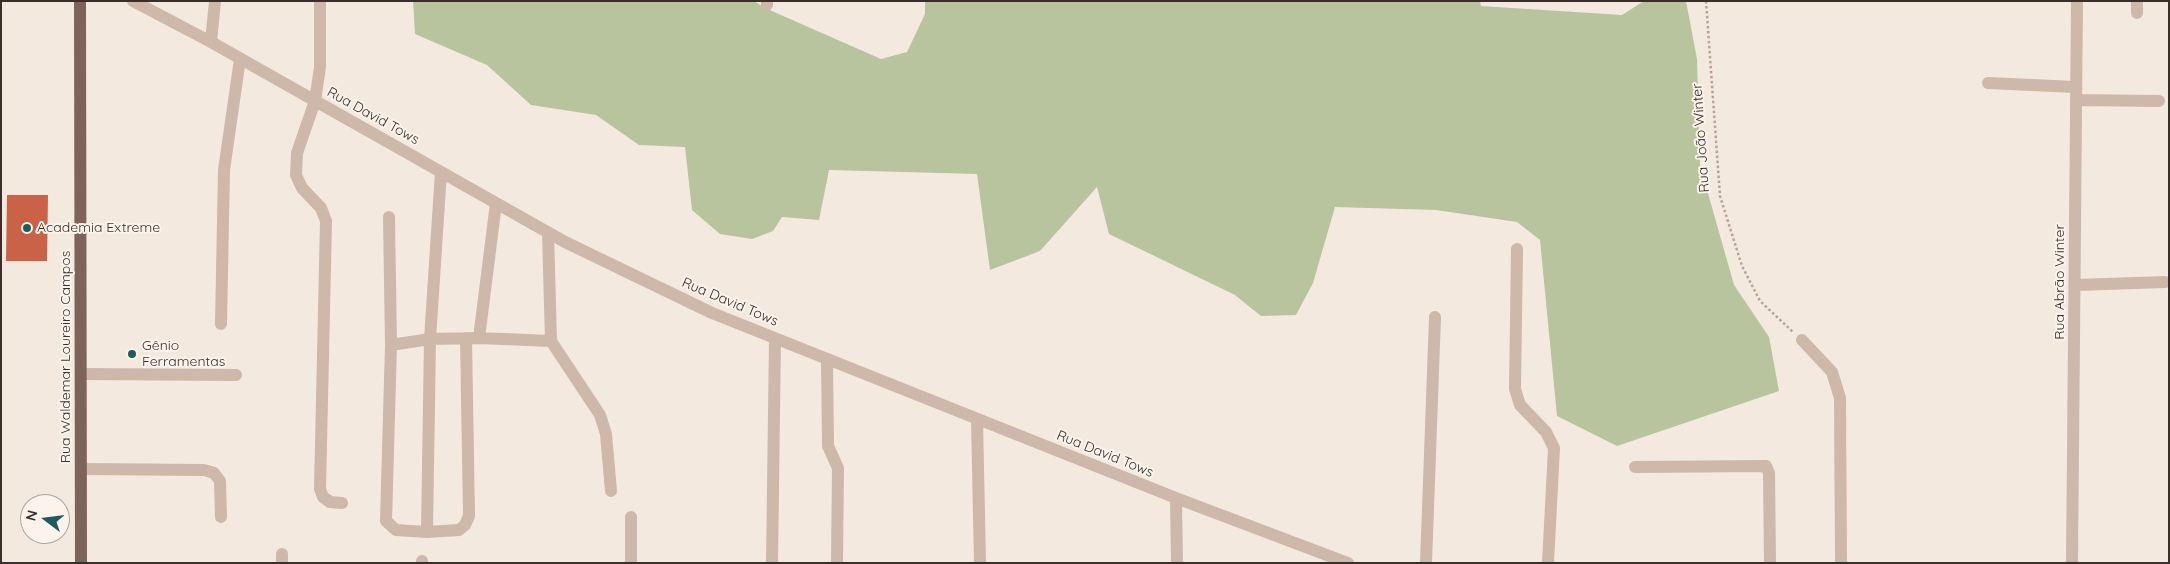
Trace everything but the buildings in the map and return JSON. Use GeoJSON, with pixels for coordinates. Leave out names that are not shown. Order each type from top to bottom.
{"type":"FeatureCollection","features":[{"type":"Feature","properties":{"kind":"main road","name":"Rua Waldemar Loureiro Campos"},"geometry":{"type":"LineString","coordinates":[[80,1],[81,563]]}},
{"type":"Feature","properties":{"kind":"street","name":"Rua David Tows"},"geometry":{"type":"LineString","coordinates":[[132,1],[211,42],[548,232],[712,313],[1176,498],[1348,563]]}},
{"type":"Feature","properties":{"kind":"street"},"geometry":{"type":"LineString","coordinates":[[211,42],[216,1]]}},
{"type":"Feature","properties":{"kind":"street"},"geometry":{"type":"LineString","coordinates":[[320,1],[320,67],[315,101],[297,153],[296,175],[302,188],[321,208],[326,221],[320,489],[323,497],[330,502],[342,503]]}},
{"type":"Feature","properties":{"kind":"street","name":"Rua Abrão Winter"},"geometry":{"type":"LineString","coordinates":[[2072,563],[2077,1]]}},
{"type":"Feature","properties":{"kind":"street"},"geometry":{"type":"LineString","coordinates":[[221,324],[224,170],[240,59]]}},
{"type":"Feature","properties":{"kind":"street"},"geometry":{"type":"LineString","coordinates":[[1988,83],[2159,101]]}},
{"type":"Feature","properties":{"kind":"street"},"geometry":{"type":"LineString","coordinates":[[427,532],[430,339],[441,172]]}},
{"type":"Feature","properties":{"kind":"street"},"geometry":{"type":"LineString","coordinates":[[479,338],[496,203]]}},
{"type":"Feature","properties":{"kind":"street"},"geometry":{"type":"LineString","coordinates":[[389,217],[390,345],[386,521],[396,530],[427,532],[459,530],[465,526],[469,516],[466,338]]}},
{"type":"Feature","properties":{"kind":"street"},"geometry":{"type":"LineString","coordinates":[[548,232],[551,341],[600,415],[606,434],[610,491]]}},
{"type":"Feature","properties":{"kind":"street"},"geometry":{"type":"LineString","coordinates":[[1517,249],[1515,389],[1520,405],[1546,432],[1554,448],[1548,563]]}},
{"type":"Feature","properties":{"kind":"street"},"geometry":{"type":"LineString","coordinates":[[2075,285],[2166,282]]}},
{"type":"Feature","properties":{"kind":"street"},"geometry":{"type":"LineString","coordinates":[[1426,563],[1435,317]]}},
{"type":"Feature","properties":{"kind":"street"},"geometry":{"type":"LineString","coordinates":[[390,345],[430,339],[466,338],[551,341]]}},
{"type":"Feature","properties":{"kind":"street"},"geometry":{"type":"LineString","coordinates":[[772,563],[775,338]]}},
{"type":"Feature","properties":{"kind":"street"},"geometry":{"type":"LineString","coordinates":[[1802,340],[1832,372],[1840,398],[1841,563]]}},
{"type":"Feature","properties":{"kind":"street"},"geometry":{"type":"LineString","coordinates":[[827,359],[828,446],[838,468],[836,563]]}},
{"type":"Feature","properties":{"kind":"street"},"geometry":{"type":"LineString","coordinates":[[81,374],[236,375]]}},
{"type":"Feature","properties":{"kind":"street"},"geometry":{"type":"LineString","coordinates":[[976,418],[980,563]]}},
{"type":"Feature","properties":{"kind":"street"},"geometry":{"type":"LineString","coordinates":[[1635,467],[1766,466],[1769,473],[1770,563]]}},
{"type":"Feature","properties":{"kind":"street"},"geometry":{"type":"LineString","coordinates":[[81,469],[204,470],[214,473],[220,481],[221,517]]}},
{"type":"Feature","properties":{"kind":"street"},"geometry":{"type":"LineString","coordinates":[[1176,498],[1177,563]]}},
{"type":"Feature","properties":{"kind":"street"},"geometry":{"type":"LineString","coordinates":[[631,563],[632,518]]}},
{"type":"Feature","properties":{"kind":"path","name":"Rua João Winter"},"geometry":{"type":"LineString","coordinates":[[1706,1],[1720,196],[1742,266],[1760,301],[1802,340]]}},
{"type":"Feature","properties":{"kind":"green space"},"geometry":{"type":"Polygon","coordinates":[[[413,1],[754,1],[765,8],[881,59],[907,52],[925,14],[925,1],[1480,1],[1481,6],[1622,15],[1644,1],[1686,1],[1697,59],[1700,165],[1734,285],[1769,337],[1779,391],[1617,446],[1557,416],[1540,240],[1517,222],[1436,210],[1335,207],[1313,283],[1296,315],[1261,316],[1235,295],[1109,234],[1097,187],[1040,251],[990,270],[977,174],[829,170],[819,220],[782,217],[773,231],[752,239],[720,234],[692,210],[685,147],[639,145],[596,115],[531,105],[487,65],[415,34],[413,1]]]}},
{"type":"Feature","properties":{"kind":"place","name":"Academia Extreme"},"geometry":{"type":"Point","coordinates":[27,228]}},
{"type":"Feature","properties":{"kind":"place","name":"Gênio Ferramentas"},"geometry":{"type":"Point","coordinates":[132,354]}}]}
